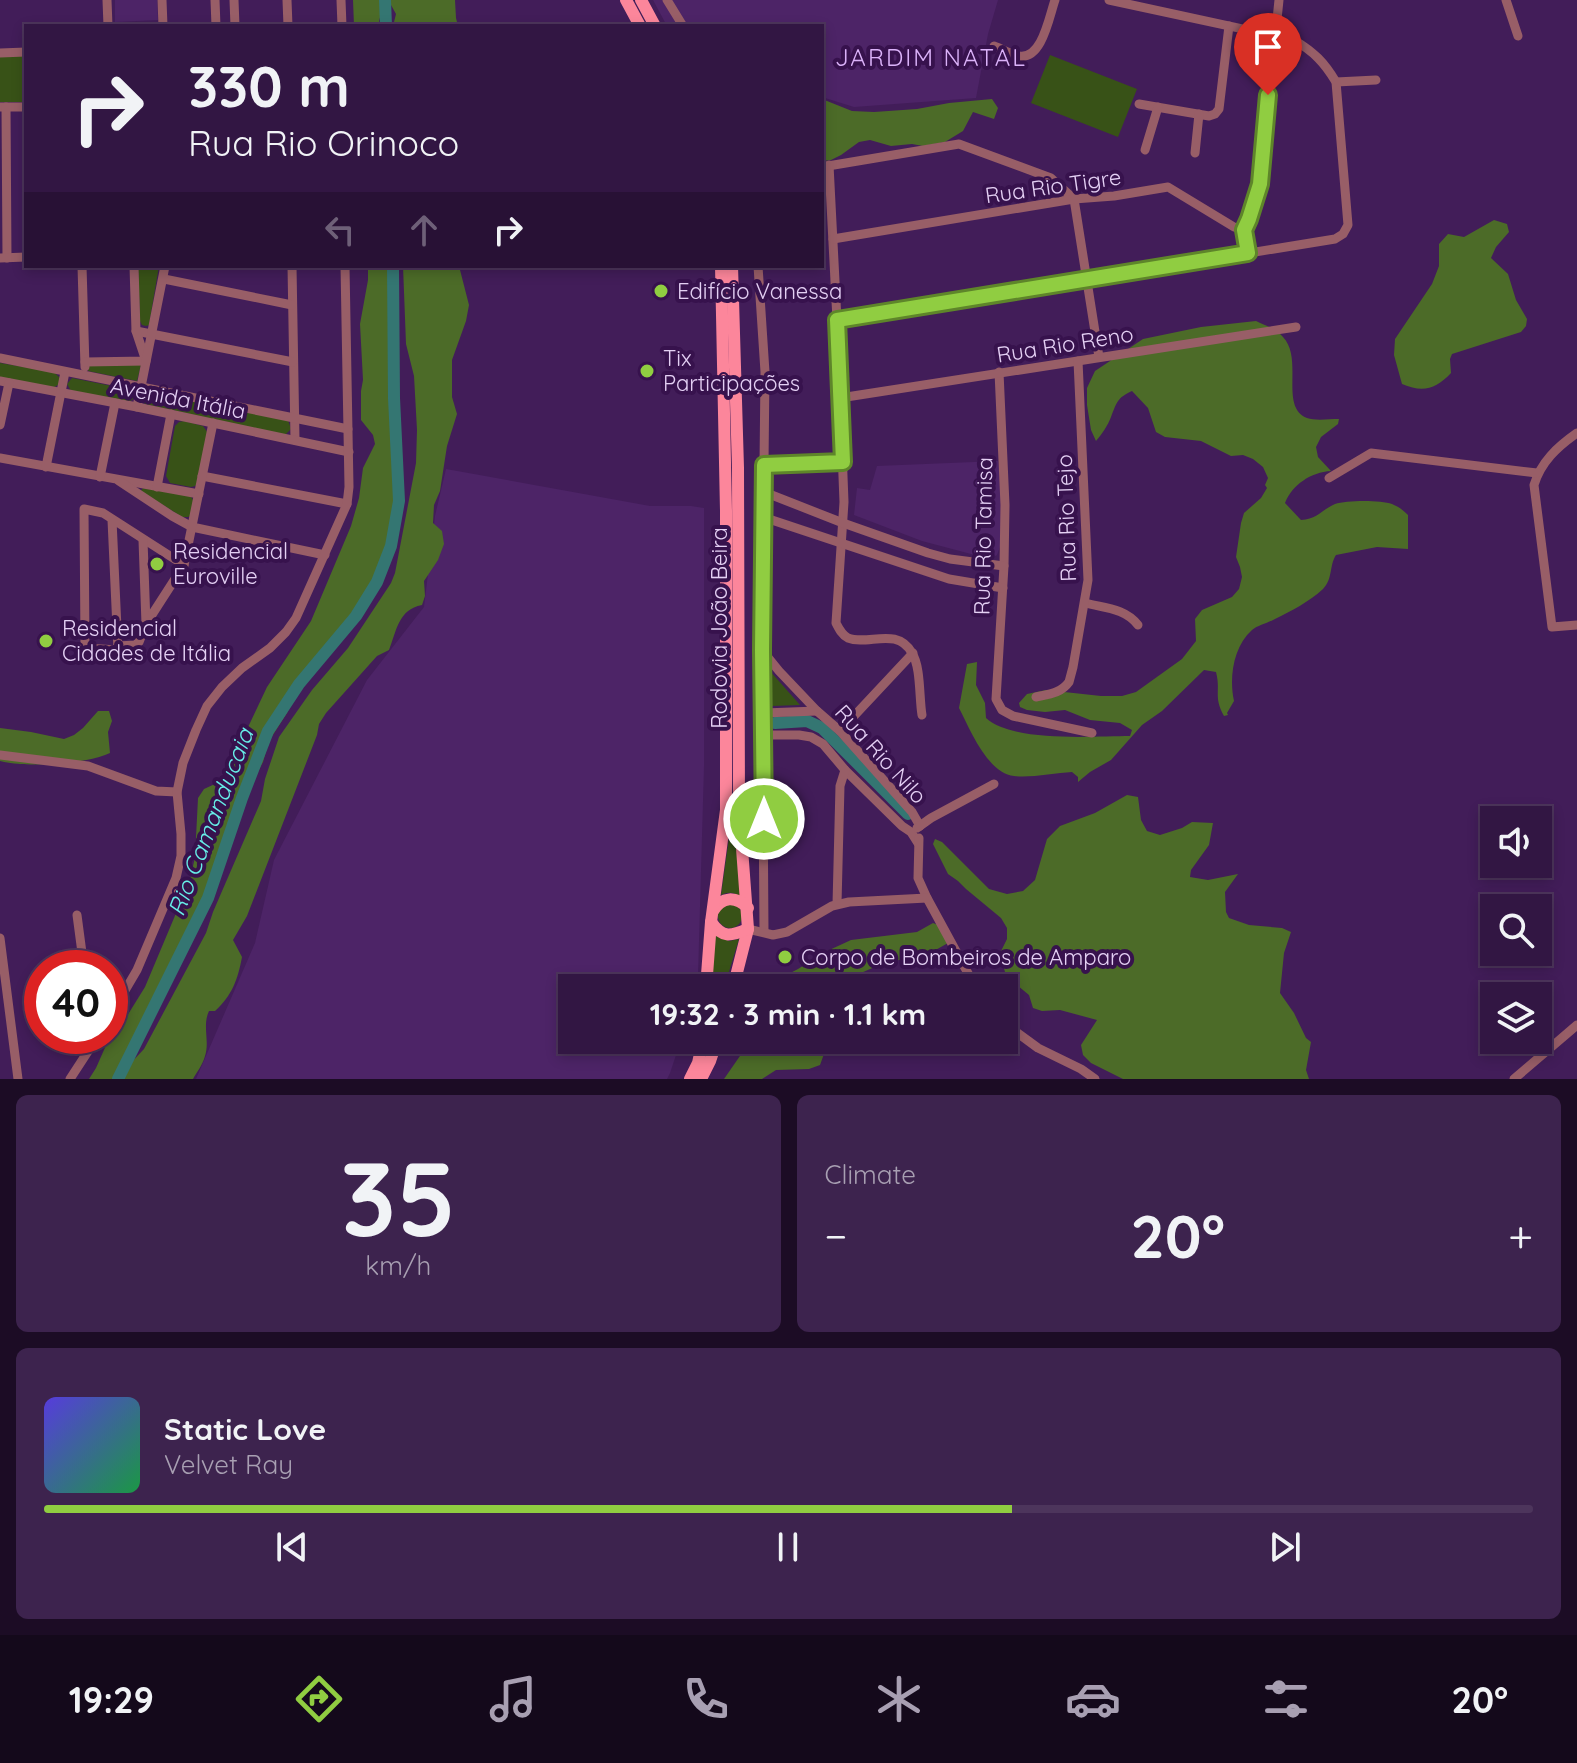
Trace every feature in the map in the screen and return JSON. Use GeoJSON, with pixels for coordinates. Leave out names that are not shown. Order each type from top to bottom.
{"type":"FeatureCollection","features":[{"type":"Feature","properties":{"kind":"main road"},"geometry":{"type":"LineString","coordinates":[[626,0],[639,24]]}},
{"type":"Feature","properties":{"kind":"main road"},"geometry":{"type":"LineString","coordinates":[[641,0],[654,24]]}},
{"type":"Feature","properties":{"kind":"main road","name":"Rodovia João Beira"},"geometry":{"type":"LineString","coordinates":[[707,974],[726,810],[726,511],[721,268]]}},
{"type":"Feature","properties":{"kind":"main road","name":"Rodovia João Beira"},"geometry":{"type":"LineString","coordinates":[[732,268],[738,468],[739,808],[748,908],[748,929],[737,974]]}},
{"type":"Feature","properties":{"kind":"main road"},"geometry":{"type":"LineString","coordinates":[[748,908],[737,899],[729,898],[721,901],[712,916],[721,932],[727,935],[748,929]]}},
{"type":"Feature","properties":{"kind":"main road"},"geometry":{"type":"LineString","coordinates":[[690,1079],[700,1054]]}},
{"type":"Feature","properties":{"kind":"main road"},"geometry":{"type":"LineString","coordinates":[[701,1079],[712,1054]]}},
{"type":"Feature","properties":{"kind":"street"},"geometry":{"type":"LineString","coordinates":[[107,0],[108,24]]}},
{"type":"Feature","properties":{"kind":"street"},"geometry":{"type":"LineString","coordinates":[[162,0],[163,24]]}},
{"type":"Feature","properties":{"kind":"street"},"geometry":{"type":"LineString","coordinates":[[215,0],[216,24]]}},
{"type":"Feature","properties":{"kind":"street"},"geometry":{"type":"LineString","coordinates":[[234,0],[235,24]]}},
{"type":"Feature","properties":{"kind":"street"},"geometry":{"type":"LineString","coordinates":[[287,0],[288,24]]}},
{"type":"Feature","properties":{"kind":"street"},"geometry":{"type":"LineString","coordinates":[[341,0],[342,24]]}},
{"type":"Feature","properties":{"kind":"street"},"geometry":{"type":"LineString","coordinates":[[667,0],[682,24]]}},
{"type":"Feature","properties":{"kind":"street"},"geometry":{"type":"LineString","coordinates":[[994,46],[1021,56],[1031,55],[1038,48],[1055,0]]}},
{"type":"Feature","properties":{"kind":"street"},"geometry":{"type":"LineString","coordinates":[[837,320],[1335,239],[1343,234],[1348,225],[1336,82],[1326,65],[1294,40],[1109,0]]}},
{"type":"Feature","properties":{"kind":"street"},"geometry":{"type":"LineString","coordinates":[[1248,253],[1244,230],[1260,184],[1279,0]]}},
{"type":"Feature","properties":{"kind":"street"},"geometry":{"type":"LineString","coordinates":[[1509,2],[1518,36]]}},
{"type":"Feature","properties":{"kind":"street"},"geometry":{"type":"LineString","coordinates":[[1139,104],[1209,116],[1215,114],[1219,109],[1229,26]]}},
{"type":"Feature","properties":{"kind":"street"},"geometry":{"type":"LineString","coordinates":[[0,53],[24,52]]}},
{"type":"Feature","properties":{"kind":"street"},"geometry":{"type":"LineString","coordinates":[[1336,82],[1376,80]]}},
{"type":"Feature","properties":{"kind":"street"},"geometry":{"type":"LineString","coordinates":[[24,107],[3,107],[3,258],[24,257]]}},
{"type":"Feature","properties":{"kind":"street"},"geometry":{"type":"LineString","coordinates":[[1145,150],[1158,107]]}},
{"type":"Feature","properties":{"kind":"street"},"geometry":{"type":"LineString","coordinates":[[1195,153],[1199,114]]}},
{"type":"Feature","properties":{"kind":"street"},"geometry":{"type":"LineString","coordinates":[[922,715],[913,653],[904,644],[883,637],[848,638],[836,623],[844,502],[833,239],[825,166],[959,144],[1051,178],[1074,199],[1099,357]]}},
{"type":"Feature","properties":{"kind":"street","name":"Rua Rio Tigre"},"geometry":{"type":"LineString","coordinates":[[833,239],[1074,199],[1168,187],[1244,230]]}},
{"type":"Feature","properties":{"kind":"street"},"geometry":{"type":"LineString","coordinates":[[82,268],[85,376]]}},
{"type":"Feature","properties":{"kind":"street"},"geometry":{"type":"LineString","coordinates":[[134,268],[136,331],[146,361]]}},
{"type":"Feature","properties":{"kind":"street"},"geometry":{"type":"LineString","coordinates":[[137,407],[165,268]]}},
{"type":"Feature","properties":{"kind":"street"},"geometry":{"type":"LineString","coordinates":[[292,268],[295,440]]}},
{"type":"Feature","properties":{"kind":"street"},"geometry":{"type":"LineString","coordinates":[[128,984],[176,878],[181,856],[177,792],[183,763],[207,706],[242,668],[270,648],[296,618],[347,504],[349,452],[345,268]]}},
{"type":"Feature","properties":{"kind":"street"},"geometry":{"type":"LineString","coordinates":[[758,268],[765,372],[762,650],[764,932]]}},
{"type":"Feature","properties":{"kind":"street"},"geometry":{"type":"LineString","coordinates":[[164,279],[292,305]]}},
{"type":"Feature","properties":{"kind":"street","name":"Rua Rio Reno"},"geometry":{"type":"LineString","coordinates":[[840,398],[1296,327]]}},
{"type":"Feature","properties":{"kind":"street"},"geometry":{"type":"LineString","coordinates":[[136,331],[293,362]]}},
{"type":"Feature","properties":{"kind":"street","name":"Avenida Itália"},"geometry":{"type":"LineString","coordinates":[[0,358],[348,429]]}},
{"type":"Feature","properties":{"kind":"street"},"geometry":{"type":"LineString","coordinates":[[85,362],[146,361]]}},
{"type":"Feature","properties":{"kind":"street","name":"Rua Rio Tejo"},"geometry":{"type":"LineString","coordinates":[[1036,697],[1064,689],[1069,682],[1088,580],[1078,361]]}},
{"type":"Feature","properties":{"kind":"street"},"geometry":{"type":"LineString","coordinates":[[46,467],[65,372]]}},
{"type":"Feature","properties":{"kind":"street","name":"Rua Rio Tamisa"},"geometry":{"type":"LineString","coordinates":[[999,372],[1005,505],[996,699],[1002,710],[1013,716],[1092,733]]}},
{"type":"Feature","properties":{"kind":"street"},"geometry":{"type":"LineString","coordinates":[[0,425],[4,382]]}},
{"type":"Feature","properties":{"kind":"street","name":"Avenida Itália"},"geometry":{"type":"LineString","coordinates":[[4,382],[349,452]]}},
{"type":"Feature","properties":{"kind":"street"},"geometry":{"type":"LineString","coordinates":[[100,477],[115,403]]}},
{"type":"Feature","properties":{"kind":"street"},"geometry":{"type":"LineString","coordinates":[[157,487],[171,414]]}},
{"type":"Feature","properties":{"kind":"street"},"geometry":{"type":"LineString","coordinates":[[118,646],[139,642],[146,624],[184,565],[213,423]]}},
{"type":"Feature","properties":{"kind":"street"},"geometry":{"type":"LineString","coordinates":[[1577,433],[1549,456],[1537,473],[1534,485],[1552,627],[1577,625]]}},
{"type":"Feature","properties":{"kind":"street"},"geometry":{"type":"LineString","coordinates":[[1329,478],[1371,453],[1537,473]]}},
{"type":"Feature","properties":{"kind":"street"},"geometry":{"type":"LineString","coordinates":[[0,458],[199,494]]}},
{"type":"Feature","properties":{"kind":"street"},"geometry":{"type":"LineString","coordinates":[[764,465],[843,462]]}},
{"type":"Feature","properties":{"kind":"street"},"geometry":{"type":"LineString","coordinates":[[202,476],[347,504]]}},
{"type":"Feature","properties":{"kind":"street"},"geometry":{"type":"LineString","coordinates":[[119,481],[192,527],[325,555]]}},
{"type":"Feature","properties":{"kind":"street"},"geometry":{"type":"LineString","coordinates":[[764,492],[939,556],[1004,566]]}},
{"type":"Feature","properties":{"kind":"street"},"geometry":{"type":"LineString","coordinates":[[112,520],[118,650],[85,648],[84,509],[103,513],[184,565]]}},
{"type":"Feature","properties":{"kind":"street"},"geometry":{"type":"LineString","coordinates":[[763,517],[949,579],[1003,588]]}},
{"type":"Feature","properties":{"kind":"street"},"geometry":{"type":"LineString","coordinates":[[143,540],[146,624]]}},
{"type":"Feature","properties":{"kind":"street"},"geometry":{"type":"LineString","coordinates":[[1085,603],[1125,612],[1138,625]]}},
{"type":"Feature","properties":{"kind":"street"},"geometry":{"type":"LineString","coordinates":[[762,650],[817,711]]}},
{"type":"Feature","properties":{"kind":"street"},"geometry":{"type":"LineString","coordinates":[[840,731],[913,653]]}},
{"type":"Feature","properties":{"kind":"street","name":"Rua Rio Nilo"},"geometry":{"type":"LineString","coordinates":[[764,713],[817,711],[840,731],[912,812],[915,829]]}},
{"type":"Feature","properties":{"kind":"street"},"geometry":{"type":"LineString","coordinates":[[764,735],[799,735],[823,744],[902,826],[915,829],[994,784]]}},
{"type":"Feature","properties":{"kind":"street"},"geometry":{"type":"LineString","coordinates":[[0,755],[88,766],[156,791],[177,792]]}},
{"type":"Feature","properties":{"kind":"street"},"geometry":{"type":"LineString","coordinates":[[837,904],[840,786],[845,770]]}},
{"type":"Feature","properties":{"kind":"street"},"geometry":{"type":"LineString","coordinates":[[915,829],[918,878],[968,974]]}},
{"type":"Feature","properties":{"kind":"street"},"geometry":{"type":"LineString","coordinates":[[748,929],[773,935],[787,932],[837,904],[927,898]]}},
{"type":"Feature","properties":{"kind":"street"},"geometry":{"type":"LineString","coordinates":[[77,915],[82,950]]}},
{"type":"Feature","properties":{"kind":"street"},"geometry":{"type":"LineString","coordinates":[[0,938],[18,1079]]}},
{"type":"Feature","properties":{"kind":"street"},"geometry":{"type":"LineString","coordinates":[[1514,1079],[1577,1025]]}},
{"type":"Feature","properties":{"kind":"street"},"geometry":{"type":"LineString","coordinates":[[1018,1033],[1038,1048],[1095,1079]]}},
{"type":"Feature","properties":{"kind":"street"},"geometry":{"type":"LineString","coordinates":[[70,1079],[85,1054]]}},
{"type":"Feature","properties":{"kind":"shaded area"},"geometry":{"type":"Polygon","coordinates":[[[115,0],[157,0],[158,20],[115,22],[115,0]]]}},
{"type":"Feature","properties":{"kind":"shaded area"},"geometry":{"type":"Polygon","coordinates":[[[653,0],[998,0],[976,98],[854,107],[824,98],[824,24],[666,24],[653,0]]]}},
{"type":"Feature","properties":{"kind":"shaded area"},"geometry":{"type":"Polygon","coordinates":[[[998,461],[1003,508],[1002,541],[997,555],[990,559],[922,541],[854,515],[857,488],[870,490],[877,466],[998,461]]]}},
{"type":"Feature","properties":{"kind":"shaded area"},"geometry":{"type":"Polygon","coordinates":[[[446,469],[650,506],[704,508],[704,766],[698,974],[558,974],[558,1054],[676,1054],[670,1073],[667,1079],[196,1079],[255,943],[274,860],[367,680],[424,607],[435,516],[446,469]]]}},
{"type":"Feature","properties":{"kind":"green space"},"geometry":{"type":"Polygon","coordinates":[[[353,0],[455,0],[458,24],[394,24],[396,14],[391,5],[382,10],[380,24],[354,24],[353,0]]]}},
{"type":"Feature","properties":{"kind":"green space"},"geometry":{"type":"Polygon","coordinates":[[[1050,55],[1137,89],[1118,137],[1031,103],[1050,55]]]}},
{"type":"Feature","properties":{"kind":"green space"},"geometry":{"type":"Polygon","coordinates":[[[0,56],[24,56],[24,102],[0,102],[0,56]]]}},
{"type":"Feature","properties":{"kind":"green space"},"geometry":{"type":"Polygon","coordinates":[[[992,99],[998,108],[994,119],[973,112],[963,131],[945,142],[891,146],[870,140],[859,142],[831,160],[824,161],[824,100],[852,111],[917,109],[992,99]]]}},
{"type":"Feature","properties":{"kind":"green space"},"geometry":{"type":"Polygon","coordinates":[[[1494,220],[1507,224],[1509,232],[1491,258],[1508,274],[1516,300],[1527,319],[1526,326],[1521,332],[1452,354],[1451,373],[1434,386],[1423,389],[1402,384],[1394,355],[1395,339],[1432,284],[1439,266],[1439,244],[1448,234],[1464,237],[1494,220]]]}},
{"type":"Feature","properties":{"kind":"green space"},"geometry":{"type":"Polygon","coordinates":[[[138,268],[159,268],[149,325],[142,325],[138,268]]]}},
{"type":"Feature","properties":{"kind":"green space"},"geometry":{"type":"Polygon","coordinates":[[[368,268],[391,268],[388,357],[393,390],[394,445],[400,478],[394,532],[381,577],[372,597],[301,682],[287,713],[269,741],[263,762],[232,821],[208,906],[151,1002],[128,1051],[128,1014],[145,987],[190,880],[195,857],[198,798],[204,789],[226,774],[267,687],[311,621],[351,526],[363,468],[375,444],[373,435],[361,420],[363,380],[360,324],[368,268]]]}},
{"type":"Feature","properties":{"kind":"green space"},"geometry":{"type":"Polygon","coordinates":[[[403,268],[460,268],[469,305],[452,360],[452,397],[457,414],[434,505],[433,523],[442,531],[444,544],[424,581],[422,605],[403,616],[389,650],[377,656],[319,724],[247,916],[233,940],[242,957],[238,973],[226,999],[215,1011],[209,1011],[204,1059],[193,1079],[123,1079],[128,1066],[144,1049],[206,933],[261,801],[279,737],[312,690],[348,648],[395,573],[416,463],[414,376],[406,344],[403,268]]]}},
{"type":"Feature","properties":{"kind":"green space"},"geometry":{"type":"Polygon","coordinates":[[[1256,321],[1277,332],[1289,346],[1294,404],[1299,412],[1310,419],[1339,419],[1338,424],[1321,437],[1316,447],[1318,457],[1331,471],[1303,481],[1285,503],[1301,520],[1312,518],[1340,503],[1372,501],[1392,504],[1408,515],[1408,549],[1377,547],[1336,555],[1323,589],[1300,606],[1252,630],[1237,654],[1232,673],[1234,701],[1228,715],[1224,716],[1219,703],[1216,672],[1204,670],[1162,711],[1142,725],[1111,760],[1078,782],[1078,777],[1072,772],[1027,776],[1004,773],[980,749],[959,708],[967,664],[977,662],[976,685],[985,703],[986,718],[999,726],[1034,735],[1130,736],[1132,730],[1120,723],[1090,720],[1065,710],[1027,710],[1019,703],[1027,694],[1046,690],[1122,696],[1136,692],[1182,659],[1196,641],[1195,619],[1202,610],[1232,597],[1239,589],[1242,577],[1236,557],[1241,523],[1244,513],[1267,488],[1268,478],[1263,467],[1253,459],[1243,455],[1231,456],[1201,441],[1165,437],[1156,432],[1148,408],[1132,391],[1118,401],[1107,426],[1096,441],[1087,405],[1087,388],[1095,371],[1143,339],[1201,327],[1256,321]]]}},
{"type":"Feature","properties":{"kind":"green space"},"geometry":{"type":"Polygon","coordinates":[[[0,363],[54,372],[61,383],[53,388],[0,377],[0,363]]]}},
{"type":"Feature","properties":{"kind":"green space"},"geometry":{"type":"Polygon","coordinates":[[[90,364],[141,365],[137,381],[88,371],[90,364]]]}},
{"type":"Feature","properties":{"kind":"green space"},"geometry":{"type":"Polygon","coordinates":[[[72,378],[132,390],[135,396],[128,402],[71,391],[67,384],[72,378]]]}},
{"type":"Feature","properties":{"kind":"green space"},"geometry":{"type":"Polygon","coordinates":[[[150,392],[288,420],[291,429],[285,435],[145,404],[144,395],[150,392]]]}},
{"type":"Feature","properties":{"kind":"green space"},"geometry":{"type":"Polygon","coordinates":[[[184,421],[203,426],[208,433],[198,483],[191,487],[170,483],[166,476],[175,426],[184,421]]]}},
{"type":"Feature","properties":{"kind":"green space"},"geometry":{"type":"Polygon","coordinates":[[[143,488],[190,495],[195,503],[192,515],[182,517],[141,491],[143,488]]]}},
{"type":"Feature","properties":{"kind":"green space"},"geometry":{"type":"Polygon","coordinates":[[[770,671],[800,705],[772,706],[770,671]]]}},
{"type":"Feature","properties":{"kind":"green space"},"geometry":{"type":"Polygon","coordinates":[[[98,711],[109,711],[112,721],[108,732],[110,753],[56,764],[0,761],[0,728],[64,739],[83,728],[98,711]]]}},
{"type":"Feature","properties":{"kind":"green space"},"geometry":{"type":"Polygon","coordinates":[[[1127,795],[1138,797],[1141,820],[1147,831],[1160,835],[1192,822],[1213,823],[1209,845],[1191,870],[1190,877],[1208,880],[1238,874],[1225,892],[1229,918],[1249,925],[1282,928],[1291,932],[1284,953],[1280,993],[1311,1042],[1306,1070],[1309,1079],[1123,1079],[1091,1063],[1083,1055],[1081,1045],[1097,1020],[1060,1010],[1033,1008],[1029,995],[1018,986],[1018,974],[1005,974],[1000,953],[1007,939],[1007,928],[1001,918],[948,874],[933,844],[935,839],[942,842],[989,889],[1007,894],[1023,891],[1035,880],[1047,839],[1060,826],[1095,813],[1127,795]]]}},
{"type":"Feature","properties":{"kind":"green space"},"geometry":{"type":"Polygon","coordinates":[[[733,810],[742,897],[732,893],[721,895],[733,810]]]}},
{"type":"Feature","properties":{"kind":"green space"},"geometry":{"type":"Polygon","coordinates":[[[730,904],[741,911],[742,916],[735,927],[730,928],[719,921],[718,916],[725,905],[730,904]]]}},
{"type":"Feature","properties":{"kind":"green space"},"geometry":{"type":"Polygon","coordinates":[[[933,923],[941,926],[948,943],[925,956],[886,962],[859,974],[788,974],[851,940],[917,932],[933,923]]]}},
{"type":"Feature","properties":{"kind":"green space"},"geometry":{"type":"Polygon","coordinates":[[[715,935],[729,941],[739,939],[728,974],[712,974],[715,935]]]}},
{"type":"Feature","properties":{"kind":"green space"},"geometry":{"type":"Polygon","coordinates":[[[102,1054],[127,1054],[115,1079],[89,1079],[102,1054]]]}},
{"type":"Feature","properties":{"kind":"green space"},"geometry":{"type":"Polygon","coordinates":[[[741,1054],[824,1054],[820,1065],[809,1069],[776,1070],[762,1079],[724,1079],[741,1054]]]}},
{"type":"Feature","properties":{"kind":"waterway","name":"Rio Camanducaia"},"geometry":{"type":"LineString","coordinates":[[385,0],[386,24]]}},
{"type":"Feature","properties":{"kind":"waterway","name":"Rio Camanducaia"},"geometry":{"type":"LineString","coordinates":[[118,1079],[208,898],[268,731],[299,684],[356,616],[377,582],[391,546],[399,501],[393,268]]}},
{"type":"Feature","properties":{"kind":"waterway"},"geometry":{"type":"LineString","coordinates":[[775,723],[807,721],[822,728],[908,814]]}},
{"type":"Feature","properties":{"kind":"place","name":"Edifício Vanessa"},"geometry":{"type":"Point","coordinates":[661,291]}},
{"type":"Feature","properties":{"kind":"place","name":"Tix Participações"},"geometry":{"type":"Point","coordinates":[647,371]}},
{"type":"Feature","properties":{"kind":"place","name":"Residencial Euroville"},"geometry":{"type":"Point","coordinates":[157,564]}},
{"type":"Feature","properties":{"kind":"place","name":"Residencial Cidades de Itália"},"geometry":{"type":"Point","coordinates":[46,641]}},
{"type":"Feature","properties":{"kind":"place","name":"Corpo de Bombeiros de Amparo"},"geometry":{"type":"Point","coordinates":[785,957]}},
{"type":"Feature","properties":{"kind":"district","name":"JARDIM NATAL"},"geometry":{"type":"Point","coordinates":[931,57]}},
{"type":"Feature","properties":{"kind":"route"},"geometry":{"type":"LineString","coordinates":[[764,819],[764,465],[843,462],[837,320],[1248,253],[1244,230],[1260,184],[1268,95]]}}]}
